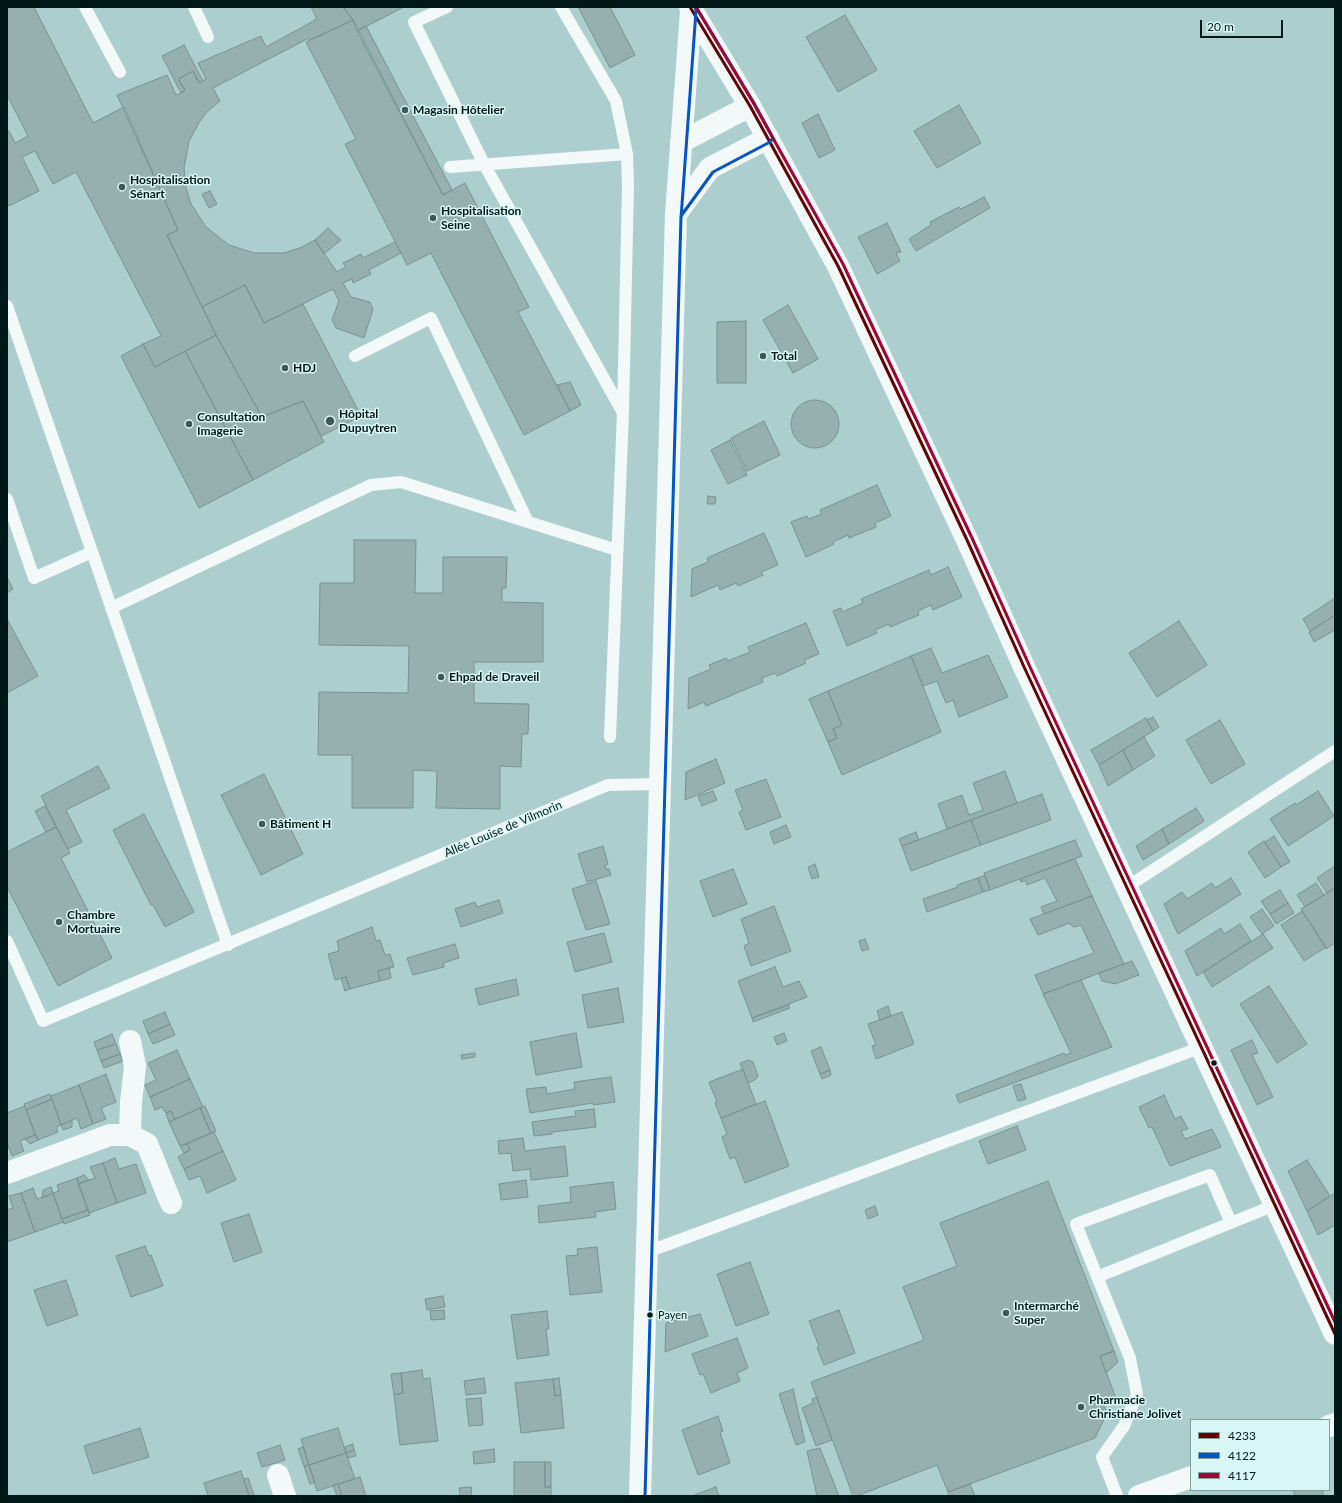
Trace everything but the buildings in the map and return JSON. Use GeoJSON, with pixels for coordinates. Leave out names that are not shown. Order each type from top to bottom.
{"type":"FeatureCollection","features":[{"type":"Feature","properties":{"kind":"street"},"geometry":{"type":"LineString","coordinates":[[693,8],[768,138],[838,266],[967,540],[1025,669],[1335,1334]]}},
{"type":"Feature","properties":{"kind":"street"},"geometry":{"type":"LineString","coordinates":[[640,1496],[676,214],[693,8]]}},
{"type":"Feature","properties":{"kind":"street"},"geometry":{"type":"LineString","coordinates":[[681,142],[750,106]]}},
{"type":"Feature","properties":{"kind":"street"},"geometry":{"type":"LineString","coordinates":[[676,214],[710,168],[768,138]]}},
{"type":"Feature","properties":{"kind":"street"},"geometry":{"type":"LineString","coordinates":[[130,1041],[136,1066],[131,1102],[130,1135]]}},
{"type":"Feature","properties":{"kind":"street"},"geometry":{"type":"LineString","coordinates":[[7,1173],[110,1135],[130,1135],[147,1144],[171,1203]]}},
{"type":"Feature","properties":{"kind":"street"},"geometry":{"type":"LineString","coordinates":[[278,1475],[285,1496]]}},
{"type":"Feature","properties":{"kind":"street"},"geometry":{"type":"LineString","coordinates":[[1138,1496],[1190,1477]]}},
{"type":"Feature","properties":{"kind":"lane"},"geometry":{"type":"LineString","coordinates":[[84,7],[120,72]]}},
{"type":"Feature","properties":{"kind":"lane"},"geometry":{"type":"LineString","coordinates":[[194,7],[208,37]]}},
{"type":"Feature","properties":{"kind":"lane"},"geometry":{"type":"LineString","coordinates":[[447,7],[414,22],[484,164],[623,412]]}},
{"type":"Feature","properties":{"kind":"lane"},"geometry":{"type":"LineString","coordinates":[[561,7],[616,101],[627,154],[628,185],[623,412],[610,736]]}},
{"type":"Feature","properties":{"kind":"lane"},"geometry":{"type":"LineString","coordinates":[[450,166],[627,154]]}},
{"type":"Feature","properties":{"kind":"lane"},"geometry":{"type":"LineString","coordinates":[[7,306],[228,945]]}},
{"type":"Feature","properties":{"kind":"lane"},"geometry":{"type":"LineString","coordinates":[[355,356],[431,318],[528,522]]}},
{"type":"Feature","properties":{"kind":"lane"},"geometry":{"type":"LineString","coordinates":[[111,608],[371,485],[401,482],[617,550]]}},
{"type":"Feature","properties":{"kind":"lane"},"geometry":{"type":"LineString","coordinates":[[7,499],[34,578],[92,552]]}},
{"type":"Feature","properties":{"kind":"lane"},"geometry":{"type":"LineString","coordinates":[[1127,886],[1335,751]]}},
{"type":"Feature","properties":{"kind":"lane","name":"Allée Louise de Vilmorin"},"geometry":{"type":"LineString","coordinates":[[7,941],[43,1021],[608,785],[660,784]]}},
{"type":"Feature","properties":{"kind":"lane"},"geometry":{"type":"LineString","coordinates":[[647,1252],[1144,1070],[1202,1047]]}},
{"type":"Feature","properties":{"kind":"lane"},"geometry":{"type":"LineString","coordinates":[[1117,1496],[1102,1457],[1124,1426],[1137,1394],[1130,1358],[1076,1224],[1210,1175],[1231,1223]]}},
{"type":"Feature","properties":{"kind":"lane"},"geometry":{"type":"LineString","coordinates":[[1097,1277],[1275,1205]]}},
{"type":"Feature","properties":{"kind":"transit line","name":"4233"},"geometry":{"type":"LineString","coordinates":[[690,7],[750,106],[838,266],[967,540],[1025,669],[1335,1334]]}},
{"type":"Feature","properties":{"kind":"transit line","name":"4122"},"geometry":{"type":"LineString","coordinates":[[681,218],[696,11],[695,7]]}},
{"type":"Feature","properties":{"kind":"transit line","name":"4122"},"geometry":{"type":"LineString","coordinates":[[645,1496],[681,216],[713,172],[770,142],[773,138],[754,103],[696,7]]}},
{"type":"Feature","properties":{"kind":"transit line","name":"4117"},"geometry":{"type":"LineString","coordinates":[[696,7],[754,104],[843,264],[972,538],[1030,667],[1335,1322]]}},
{"type":"Feature","properties":{"kind":"place","name":"Magasin Hôtelier"},"geometry":{"type":"Point","coordinates":[405,110]}},
{"type":"Feature","properties":{"kind":"place","name":"Hospitalisation Sénart"},"geometry":{"type":"Point","coordinates":[122,187]}},
{"type":"Feature","properties":{"kind":"place","name":"Hospitalisation Seine"},"geometry":{"type":"Point","coordinates":[433,218]}},
{"type":"Feature","properties":{"kind":"place","name":"Total"},"geometry":{"type":"Point","coordinates":[763,356]}},
{"type":"Feature","properties":{"kind":"place","name":"HDJ"},"geometry":{"type":"Point","coordinates":[285,368]}},
{"type":"Feature","properties":{"kind":"place","name":"Hôpital Dupuytren"},"geometry":{"type":"Point","coordinates":[330,421]}},
{"type":"Feature","properties":{"kind":"place","name":"Consultation Imagerie"},"geometry":{"type":"Point","coordinates":[189,424]}},
{"type":"Feature","properties":{"kind":"place","name":"Ehpad de Draveil"},"geometry":{"type":"Point","coordinates":[441,677]}},
{"type":"Feature","properties":{"kind":"place","name":"Bâtiment H"},"geometry":{"type":"Point","coordinates":[262,824]}},
{"type":"Feature","properties":{"kind":"place","name":"Chambre Mortuaire"},"geometry":{"type":"Point","coordinates":[59,922]}},
{"type":"Feature","properties":{"kind":"place","name":"Intermarché Super"},"geometry":{"type":"Point","coordinates":[1006,1313]}},
{"type":"Feature","properties":{"kind":"place","name":"Payen"},"geometry":{"type":"Point","coordinates":[650,1315]}},
{"type":"Feature","properties":{"kind":"place","name":"Pharmacie Christiane Jolivet"},"geometry":{"type":"Point","coordinates":[1081,1407]}}]}
